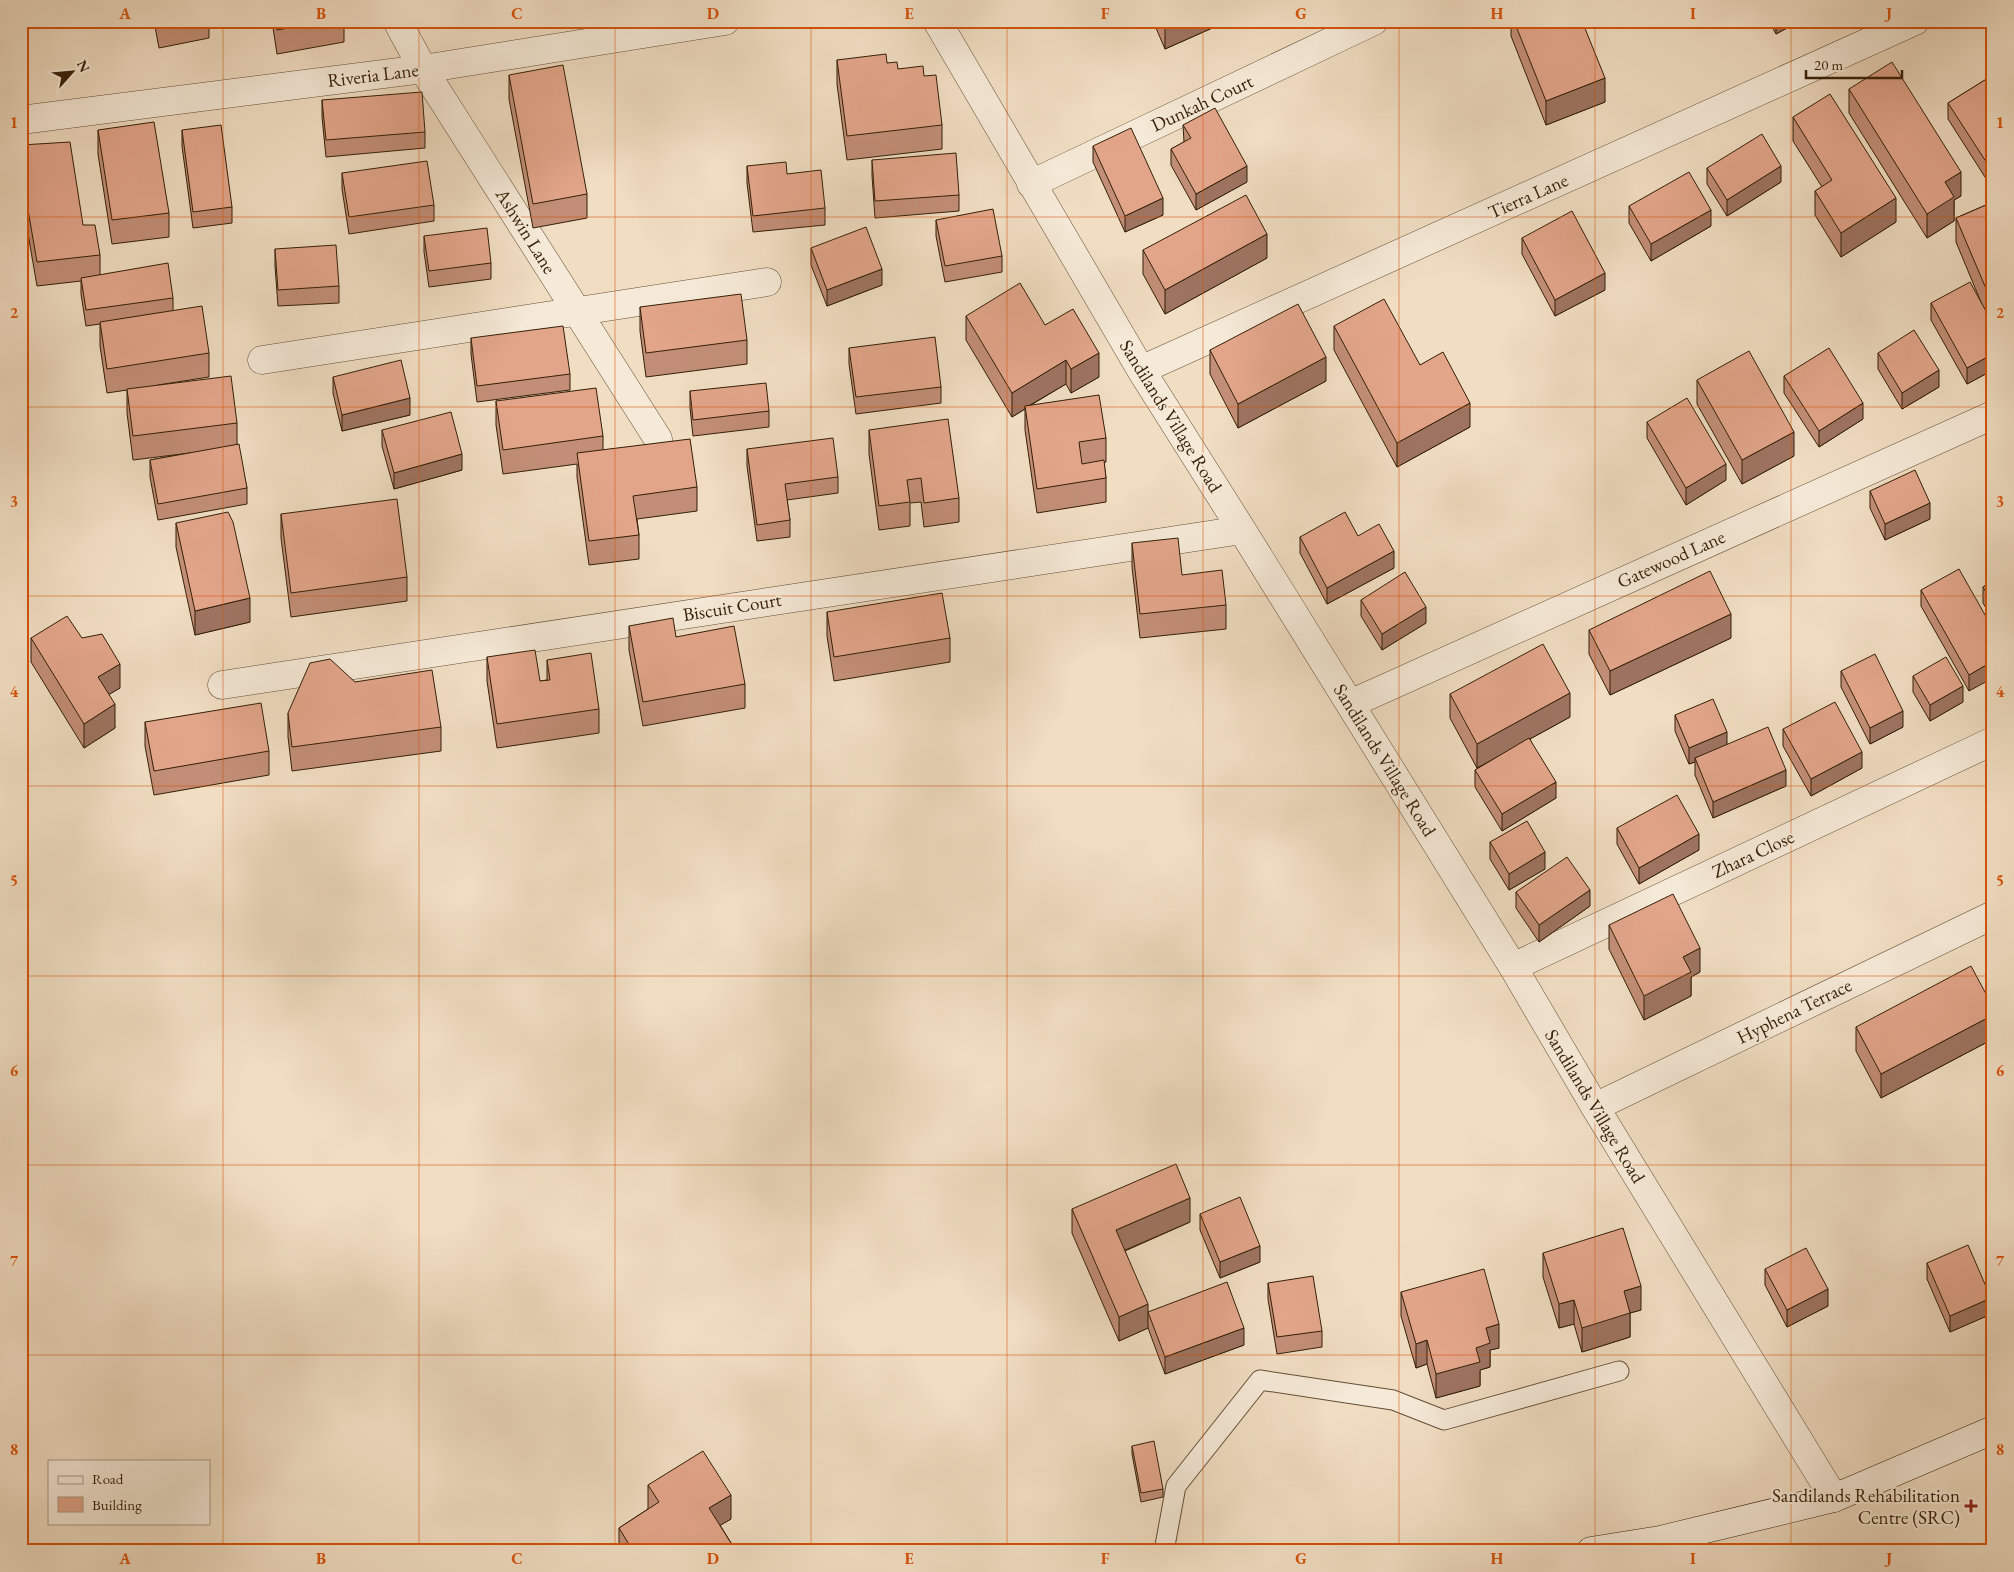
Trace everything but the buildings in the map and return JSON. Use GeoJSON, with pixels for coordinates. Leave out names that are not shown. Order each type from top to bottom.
{"type":"FeatureCollection","features":[{"type":"Feature","properties":{"kind":"street","name":"Ashwin Lane"},"geometry":{"type":"LineString","coordinates":[[397,21],[423,68],[658,439]]}},
{"type":"Feature","properties":{"kind":"street","name":"Riveria Lane"},"geometry":{"type":"LineString","coordinates":[[21,120],[423,68],[724,21]]}},
{"type":"Feature","properties":{"kind":"street","name":"Sandilands Village Road"},"geometry":{"type":"LineString","coordinates":[[937,21],[1141,370],[1513,967],[1595,1107],[1834,1498]]}},
{"type":"Feature","properties":{"kind":"street","name":"Dunkah Court"},"geometry":{"type":"LineString","coordinates":[[1031,184],[1374,21]]}},
{"type":"Feature","properties":{"kind":"street","name":"Tierra Lane"},"geometry":{"type":"LineString","coordinates":[[1141,370],[1915,21]]}},
{"type":"Feature","properties":{"kind":"street"},"geometry":{"type":"LineString","coordinates":[[262,360],[767,282]]}},
{"type":"Feature","properties":{"kind":"street","name":"Gatewood Lane"},"geometry":{"type":"LineString","coordinates":[[1350,704],[1993,415]]}},
{"type":"Feature","properties":{"kind":"street","name":"Biscuit Court"},"geometry":{"type":"LineString","coordinates":[[222,685],[1242,530]]}},
{"type":"Feature","properties":{"kind":"street","name":"Zhara Close"},"geometry":{"type":"LineString","coordinates":[[1513,967],[1993,741]]}},
{"type":"Feature","properties":{"kind":"street","name":"Hyphena Terrace"},"geometry":{"type":"LineString","coordinates":[[1595,1107],[1993,915]]}},
{"type":"Feature","properties":{"kind":"street"},"geometry":{"type":"LineString","coordinates":[[1591,1551],[1660,1540],[1834,1498],[1993,1430]]}},
{"type":"Feature","properties":{"kind":"lane"},"geometry":{"type":"LineString","coordinates":[[1164,1551],[1176,1486],[1260,1380],[1393,1400],[1444,1420],[1619,1370]]}},
{"type":"Feature","properties":{"kind":"place","name":"Sandilands Rehabilitation Centre (SRC)"},"geometry":{"type":"Point","coordinates":[1971,1506]}}]}
